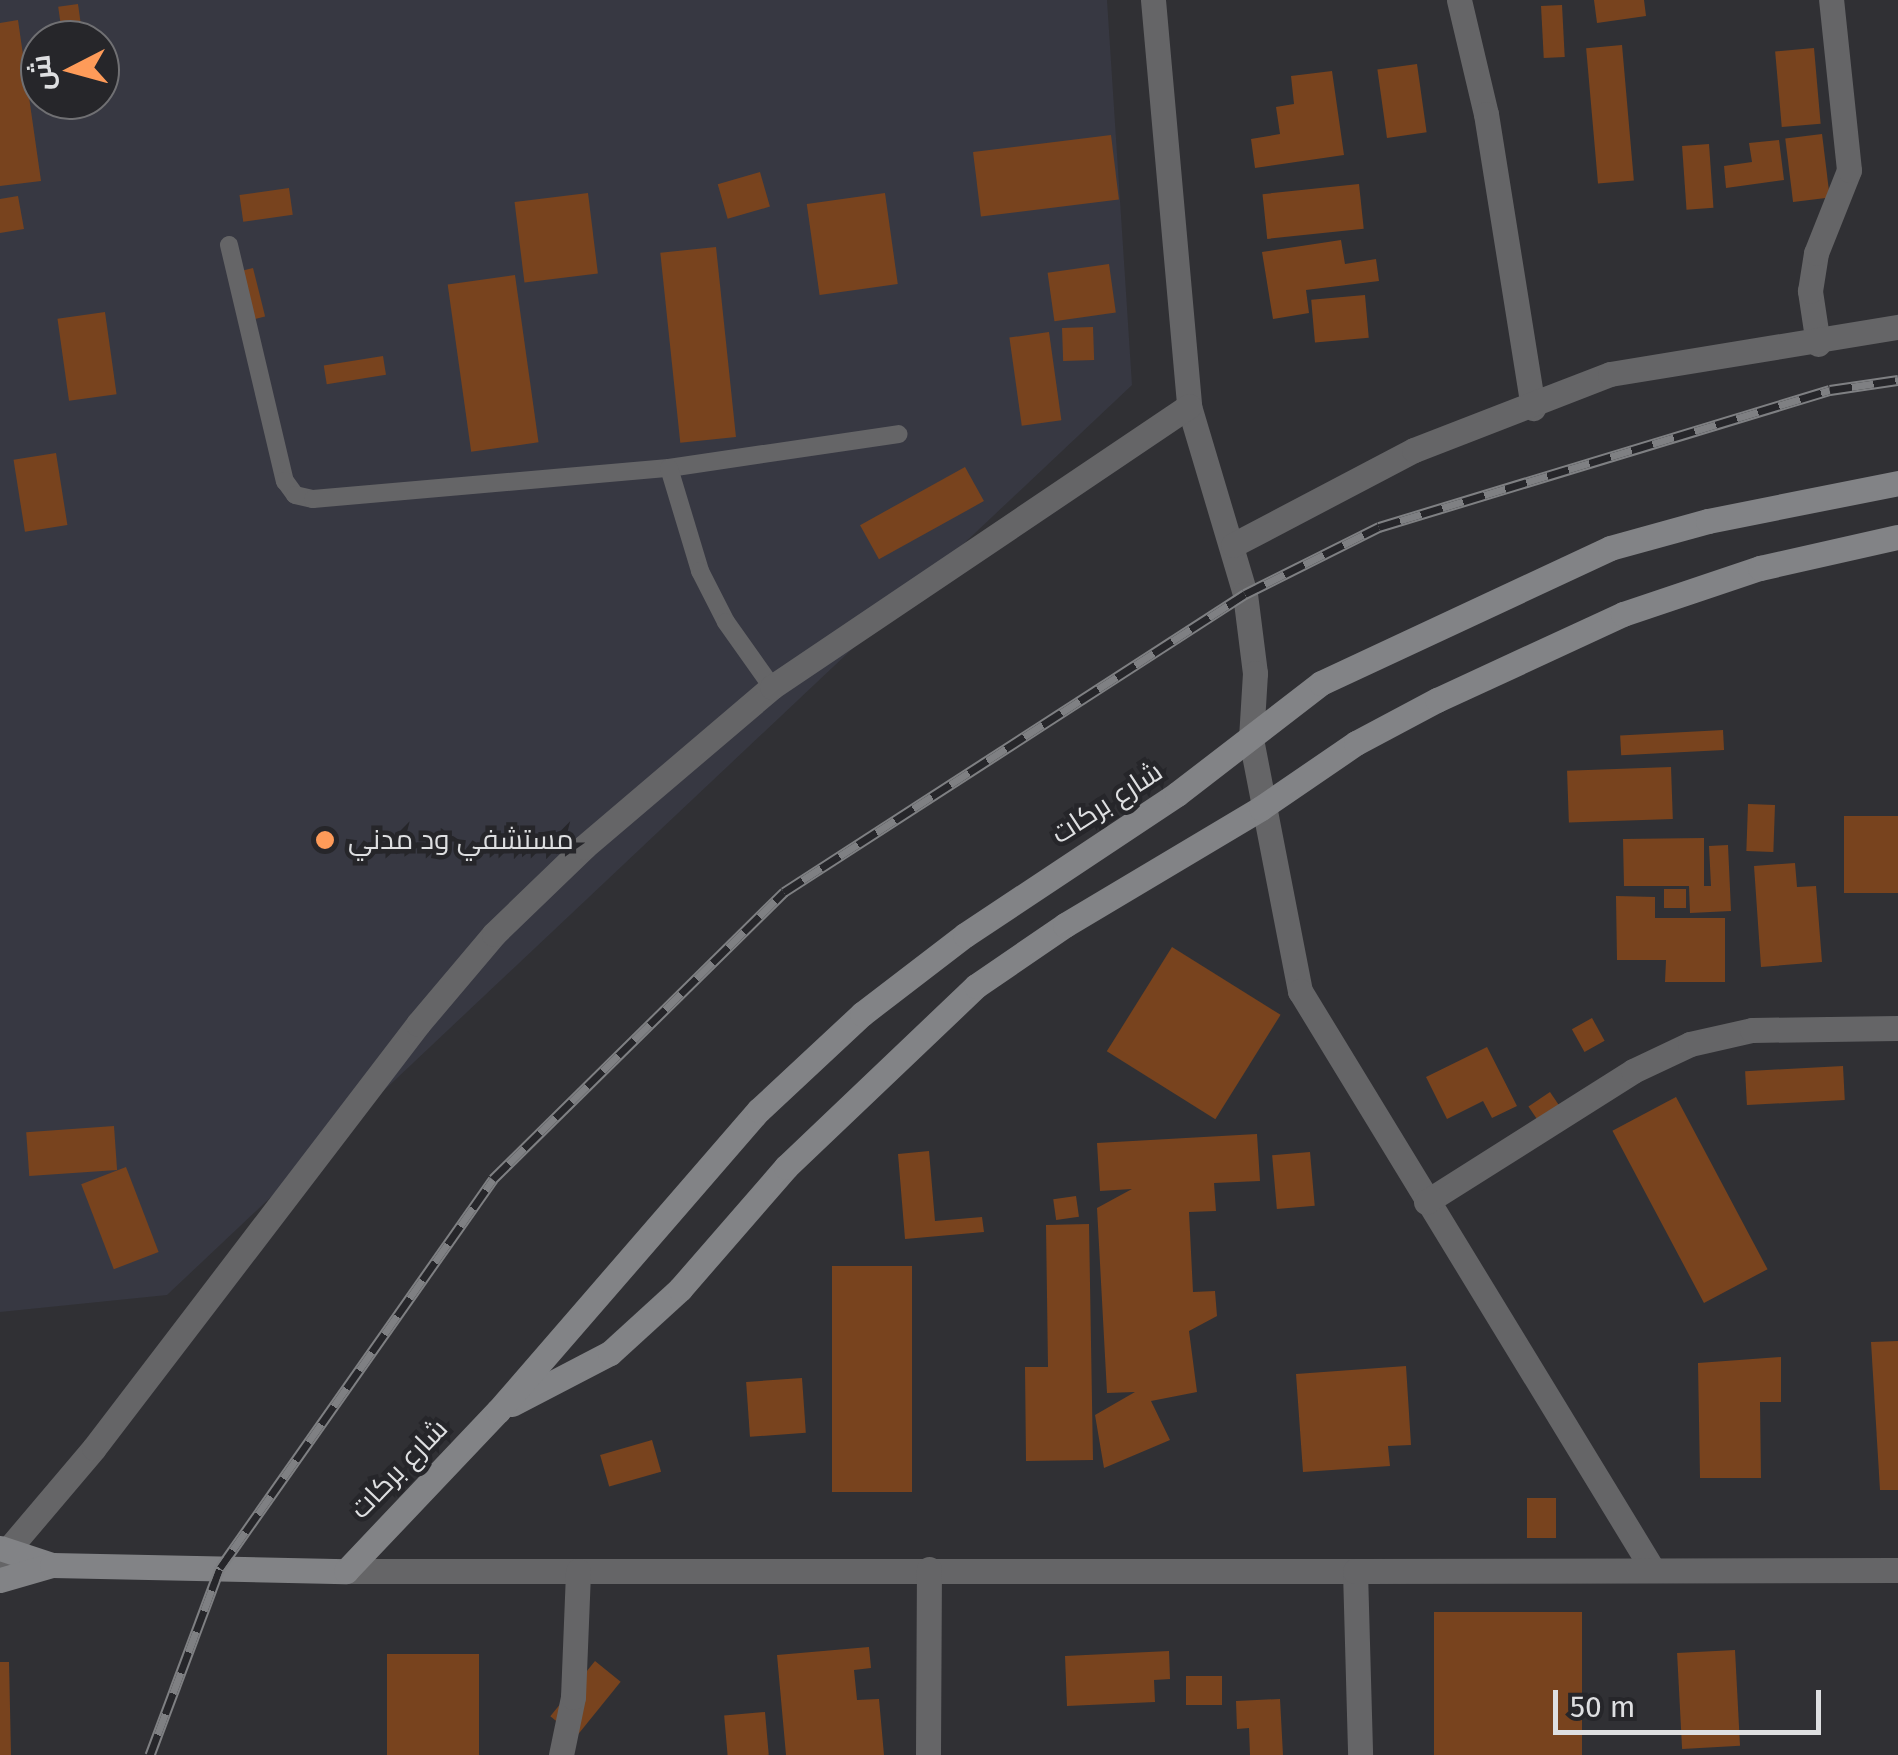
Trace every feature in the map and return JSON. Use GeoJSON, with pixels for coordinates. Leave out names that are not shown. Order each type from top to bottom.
{"type":"FeatureCollection","features":[{"type":"Feature","properties":{"kind":"main road","name":"شارع بركات"},"geometry":{"type":"LineString","coordinates":[[346,1571],[498,1411],[759,1110],[862,1014],[1250,739],[1320,683],[1610,548],[1708,521],[1898,484]]}},
{"type":"Feature","properties":{"kind":"main road","name":"شارع بركات"},"geometry":{"type":"LineString","coordinates":[[498,1411],[610,1353],[680,1289],[786,1167],[976,986],[1065,925],[1262,808],[1356,743],[1622,614],[1760,568],[1898,537]]}},
{"type":"Feature","properties":{"kind":"main road"},"geometry":{"type":"LineString","coordinates":[[2,1552],[52,1566],[346,1571]]}},
{"type":"Feature","properties":{"kind":"main road"},"geometry":{"type":"LineString","coordinates":[[0,1580],[52,1566]]}},
{"type":"Feature","properties":{"kind":"street"},"geometry":{"type":"LineString","coordinates":[[1153,0],[1189,406],[1232,545],[1255,673],[1250,739],[1300,992],[1652,1570]]}},
{"type":"Feature","properties":{"kind":"street"},"geometry":{"type":"LineString","coordinates":[[1459,0],[1486,114],[1534,408]]}},
{"type":"Feature","properties":{"kind":"street"},"geometry":{"type":"LineString","coordinates":[[1818,344],[1810,291],[1816,253],[1849,170],[1831,0]]}},
{"type":"Feature","properties":{"kind":"street"},"geometry":{"type":"LineString","coordinates":[[1232,545],[1414,450],[1636,367],[1818,344],[1898,328]]}},
{"type":"Feature","properties":{"kind":"street"},"geometry":{"type":"LineString","coordinates":[[2,1552],[94,1448],[220,1276],[494,934],[584,847],[772,687],[1189,406]]}},
{"type":"Feature","properties":{"kind":"street"},"geometry":{"type":"LineString","coordinates":[[1426,1202],[1633,1070],[1690,1044],[1752,1030],[1898,1028]]}},
{"type":"Feature","properties":{"kind":"street"},"geometry":{"type":"LineString","coordinates":[[928,1755],[929,1569]]}},
{"type":"Feature","properties":{"kind":"street"},"geometry":{"type":"LineString","coordinates":[[346,1571],[1898,1570]]}},
{"type":"Feature","properties":{"kind":"street"},"geometry":{"type":"LineString","coordinates":[[561,1755],[572,1697],[578,1571]]}},
{"type":"Feature","properties":{"kind":"street"},"geometry":{"type":"LineString","coordinates":[[1355,1571],[1360,1755]]}},
{"type":"Feature","properties":{"kind":"lane"},"geometry":{"type":"LineString","coordinates":[[229,246],[286,481],[295,495],[313,499],[669,468],[898,434]]}},
{"type":"Feature","properties":{"kind":"lane"},"geometry":{"type":"LineString","coordinates":[[669,468],[700,571],[726,622],[772,687]]}},
{"type":"Feature","properties":{"kind":"shaded area","name":"مستشفي ود مدني"},"geometry":{"type":"Polygon","coordinates":[[[0,0],[1107,0],[1132,385],[167,1295],[0,1312],[0,0]]]}},
{"type":"Feature","properties":{"kind":"building"},"geometry":{"type":"Polygon","coordinates":[[[1594,0],[1644,0],[1646,16],[1597,23],[1594,0]]]}},
{"type":"Feature","properties":{"kind":"building"},"geometry":{"type":"Polygon","coordinates":[[[78,4],[80,20],[60,20],[58,7],[78,4]]]}},
{"type":"Feature","properties":{"kind":"building"},"geometry":{"type":"Polygon","coordinates":[[[1562,5],[1565,57],[1544,58],[1541,6],[1562,5]]]}},
{"type":"Feature","properties":{"kind":"building"},"geometry":{"type":"Polygon","coordinates":[[[18,20],[20,120],[32,120],[41,181],[0,186],[0,23],[18,20]]]}},
{"type":"Feature","properties":{"kind":"building"},"geometry":{"type":"Polygon","coordinates":[[[1622,45],[1634,180],[1598,184],[1586,48],[1622,45]]]}},
{"type":"Feature","properties":{"kind":"building"},"geometry":{"type":"Polygon","coordinates":[[[1814,48],[1821,124],[1782,127],[1775,51],[1814,48]]]}},
{"type":"Feature","properties":{"kind":"building"},"geometry":{"type":"Polygon","coordinates":[[[1417,64],[1427,132],[1387,138],[1377,70],[1417,64]]]}},
{"type":"Feature","properties":{"kind":"building"},"geometry":{"type":"Polygon","coordinates":[[[1332,71],[1344,155],[1255,168],[1251,139],[1280,134],[1276,107],[1294,104],[1291,76],[1332,71]]]}},
{"type":"Feature","properties":{"kind":"building"},"geometry":{"type":"Polygon","coordinates":[[[1822,134],[1830,198],[1793,202],[1785,139],[1822,134]]]}},
{"type":"Feature","properties":{"kind":"building"},"geometry":{"type":"Polygon","coordinates":[[[1111,135],[1119,200],[981,216],[973,152],[1111,135]]]}},
{"type":"Feature","properties":{"kind":"building"},"geometry":{"type":"Polygon","coordinates":[[[1779,140],[1784,180],[1726,188],[1724,166],[1752,162],[1749,143],[1779,140]]]}},
{"type":"Feature","properties":{"kind":"building"},"geometry":{"type":"Polygon","coordinates":[[[1709,144],[1713,208],[1687,210],[1682,146],[1709,144]]]}},
{"type":"Feature","properties":{"kind":"building"},"geometry":{"type":"Polygon","coordinates":[[[760,172],[770,207],[728,219],[718,184],[760,172]]]}},
{"type":"Feature","properties":{"kind":"building"},"geometry":{"type":"Polygon","coordinates":[[[1359,184],[1364,229],[1267,239],[1263,194],[1359,184]]]}},
{"type":"Feature","properties":{"kind":"building"},"geometry":{"type":"Polygon","coordinates":[[[289,188],[293,215],[243,222],[239,195],[289,188]]]}},
{"type":"Feature","properties":{"kind":"building"},"geometry":{"type":"Polygon","coordinates":[[[588,193],[598,273],[524,282],[515,202],[588,193]]]}},
{"type":"Feature","properties":{"kind":"building"},"geometry":{"type":"Polygon","coordinates":[[[885,193],[898,284],[820,295],[807,204],[885,193]]]}},
{"type":"Feature","properties":{"kind":"building"},"geometry":{"type":"Polygon","coordinates":[[[18,196],[24,229],[0,233],[0,199],[18,196]]]}},
{"type":"Feature","properties":{"kind":"building"},"geometry":{"type":"Polygon","coordinates":[[[1341,240],[1345,264],[1376,259],[1379,281],[1306,290],[1309,313],[1273,319],[1262,252],[1341,240]]]}},
{"type":"Feature","properties":{"kind":"building"},"geometry":{"type":"Polygon","coordinates":[[[716,247],[736,437],[680,443],[660,253],[716,247]]]}},
{"type":"Feature","properties":{"kind":"building"},"geometry":{"type":"Polygon","coordinates":[[[1109,264],[1116,313],[1054,321],[1048,273],[1109,264]]]}},
{"type":"Feature","properties":{"kind":"building"},"geometry":{"type":"Polygon","coordinates":[[[253,268],[265,317],[242,322],[230,274],[253,268]]]}},
{"type":"Feature","properties":{"kind":"building"},"geometry":{"type":"Polygon","coordinates":[[[515,275],[539,442],[471,452],[448,284],[515,275]]]}},
{"type":"Feature","properties":{"kind":"building"},"geometry":{"type":"Polygon","coordinates":[[[1365,295],[1369,338],[1315,343],[1311,300],[1365,295]]]}},
{"type":"Feature","properties":{"kind":"building"},"geometry":{"type":"Polygon","coordinates":[[[105,312],[117,394],[69,401],[57,319],[105,312]]]}},
{"type":"Feature","properties":{"kind":"building"},"geometry":{"type":"Polygon","coordinates":[[[1093,327],[1094,360],[1063,361],[1062,328],[1093,327]]]}},
{"type":"Feature","properties":{"kind":"building"},"geometry":{"type":"Polygon","coordinates":[[[1049,332],[1061,420],[1022,426],[1009,338],[1049,332]]]}},
{"type":"Feature","properties":{"kind":"building"},"geometry":{"type":"Polygon","coordinates":[[[383,356],[386,375],[327,384],[324,365],[383,356]]]}},
{"type":"Feature","properties":{"kind":"building"},"geometry":{"type":"Polygon","coordinates":[[[56,453],[67,525],[25,532],[14,460],[56,453]]]}},
{"type":"Feature","properties":{"kind":"building"},"geometry":{"type":"Polygon","coordinates":[[[965,467],[984,501],[879,559],[860,525],[965,467]]]}},
{"type":"Feature","properties":{"kind":"building"},"geometry":{"type":"Polygon","coordinates":[[[1723,730],[1724,750],[1621,755],[1620,735],[1723,730]]]}},
{"type":"Feature","properties":{"kind":"building"},"geometry":{"type":"Polygon","coordinates":[[[1671,767],[1673,819],[1569,823],[1567,771],[1671,767]]]}},
{"type":"Feature","properties":{"kind":"building"},"geometry":{"type":"Polygon","coordinates":[[[1748,804],[1775,805],[1773,852],[1746,851],[1748,804]]]}},
{"type":"Feature","properties":{"kind":"building"},"geometry":{"type":"Polygon","coordinates":[[[1844,816],[1898,816],[1898,893],[1844,893],[1844,816]]]}},
{"type":"Feature","properties":{"kind":"building"},"geometry":{"type":"Polygon","coordinates":[[[1704,838],[1704,886],[1711,886],[1709,846],[1728,845],[1731,911],[1690,913],[1689,886],[1624,886],[1623,839],[1704,838]]]}},
{"type":"Feature","properties":{"kind":"building"},"geometry":{"type":"Polygon","coordinates":[[[1795,863],[1797,887],[1816,886],[1822,962],[1761,967],[1754,866],[1795,863]]]}},
{"type":"Feature","properties":{"kind":"building"},"geometry":{"type":"Polygon","coordinates":[[[1664,889],[1686,889],[1686,908],[1664,908],[1664,889]]]}},
{"type":"Feature","properties":{"kind":"building"},"geometry":{"type":"Polygon","coordinates":[[[1616,896],[1655,897],[1655,918],[1725,918],[1725,982],[1665,982],[1666,960],[1617,960],[1616,896]]]}},
{"type":"Feature","properties":{"kind":"building"},"geometry":{"type":"Polygon","coordinates":[[[1172,947],[1281,1015],[1215,1119],[1107,1051],[1172,947]]]}},
{"type":"Feature","properties":{"kind":"building"},"geometry":{"type":"Polygon","coordinates":[[[1592,1018],[1605,1041],[1584,1052],[1572,1029],[1592,1018]]]}},
{"type":"Feature","properties":{"kind":"building"},"geometry":{"type":"Polygon","coordinates":[[[1487,1047],[1517,1106],[1492,1118],[1483,1101],[1447,1119],[1426,1077],[1487,1047]]]}},
{"type":"Feature","properties":{"kind":"building"},"geometry":{"type":"Polygon","coordinates":[[[1843,1066],[1845,1100],[1747,1105],[1745,1071],[1843,1066]]]}},
{"type":"Feature","properties":{"kind":"building"},"geometry":{"type":"Polygon","coordinates":[[[1550,1092],[1563,1111],[1541,1126],[1528,1107],[1550,1092]]]}},
{"type":"Feature","properties":{"kind":"building"},"geometry":{"type":"Polygon","coordinates":[[[1676,1097],[1768,1269],[1704,1303],[1612,1131],[1676,1097]]]}},
{"type":"Feature","properties":{"kind":"building"},"geometry":{"type":"Polygon","coordinates":[[[114,1126],[117,1170],[29,1176],[26,1132],[114,1126]]]}},
{"type":"Feature","properties":{"kind":"building"},"geometry":{"type":"Polygon","coordinates":[[[1257,1134],[1260,1181],[1214,1183],[1216,1211],[1189,1212],[1193,1292],[1215,1291],[1217,1316],[1189,1331],[1197,1392],[1151,1401],[1170,1440],[1104,1468],[1095,1415],[1135,1392],[1107,1393],[1097,1208],[1132,1189],[1100,1191],[1097,1143],[1257,1134]]]}},
{"type":"Feature","properties":{"kind":"building"},"geometry":{"type":"Polygon","coordinates":[[[929,1151],[935,1221],[982,1217],[984,1232],[905,1239],[898,1154],[929,1151]]]}},
{"type":"Feature","properties":{"kind":"building"},"geometry":{"type":"Polygon","coordinates":[[[1310,1152],[1315,1206],[1277,1209],[1272,1155],[1310,1152]]]}},
{"type":"Feature","properties":{"kind":"building"},"geometry":{"type":"Polygon","coordinates":[[[126,1167],[159,1252],[114,1269],[81,1184],[126,1167]]]}},
{"type":"Feature","properties":{"kind":"building"},"geometry":{"type":"Polygon","coordinates":[[[1076,1196],[1079,1217],[1056,1220],[1053,1199],[1076,1196]]]}},
{"type":"Feature","properties":{"kind":"building"},"geometry":{"type":"Polygon","coordinates":[[[1089,1224],[1093,1460],[1026,1461],[1025,1367],[1048,1367],[1046,1225],[1089,1224]]]}},
{"type":"Feature","properties":{"kind":"building"},"geometry":{"type":"Polygon","coordinates":[[[832,1266],[912,1266],[912,1492],[832,1492],[832,1266]]]}},
{"type":"Feature","properties":{"kind":"building"},"geometry":{"type":"Polygon","coordinates":[[[1898,1341],[1898,1490],[1880,1490],[1871,1342],[1898,1341]]]}},
{"type":"Feature","properties":{"kind":"building"},"geometry":{"type":"Polygon","coordinates":[[[1781,1357],[1781,1402],[1760,1402],[1761,1478],[1700,1478],[1698,1363],[1781,1357]]]}},
{"type":"Feature","properties":{"kind":"building"},"geometry":{"type":"Polygon","coordinates":[[[1406,1366],[1411,1445],[1388,1446],[1390,1466],[1303,1472],[1296,1374],[1406,1366]]]}},
{"type":"Feature","properties":{"kind":"building"},"geometry":{"type":"Polygon","coordinates":[[[802,1378],[806,1433],[750,1437],[746,1382],[802,1378]]]}},
{"type":"Feature","properties":{"kind":"building"},"geometry":{"type":"Polygon","coordinates":[[[652,1440],[661,1472],[609,1487],[600,1455],[652,1440]]]}},
{"type":"Feature","properties":{"kind":"building"},"geometry":{"type":"Polygon","coordinates":[[[1527,1498],[1556,1498],[1556,1538],[1527,1538],[1527,1498]]]}},
{"type":"Feature","properties":{"kind":"building"},"geometry":{"type":"Polygon","coordinates":[[[1434,1612],[1582,1612],[1582,1755],[1434,1755],[1434,1612]]]}},
{"type":"Feature","properties":{"kind":"building"},"geometry":{"type":"Polygon","coordinates":[[[869,1647],[871,1668],[854,1670],[857,1700],[879,1699],[884,1755],[786,1755],[777,1655],[869,1647]]]}},
{"type":"Feature","properties":{"kind":"building"},"geometry":{"type":"Polygon","coordinates":[[[1735,1650],[1740,1746],[1682,1749],[1677,1653],[1735,1650]]]}},
{"type":"Feature","properties":{"kind":"building"},"geometry":{"type":"Polygon","coordinates":[[[1169,1651],[1170,1679],[1154,1680],[1155,1702],[1067,1706],[1065,1656],[1169,1651]]]}},
{"type":"Feature","properties":{"kind":"building"},"geometry":{"type":"Polygon","coordinates":[[[387,1654],[479,1654],[479,1755],[387,1755],[387,1654]]]}},
{"type":"Feature","properties":{"kind":"building"},"geometry":{"type":"Polygon","coordinates":[[[595,1661],[621,1682],[576,1737],[550,1716],[595,1661]]]}},
{"type":"Feature","properties":{"kind":"building"},"geometry":{"type":"Polygon","coordinates":[[[0,1662],[9,1662],[11,1755],[0,1755],[0,1662]]]}},
{"type":"Feature","properties":{"kind":"building"},"geometry":{"type":"Polygon","coordinates":[[[1186,1676],[1222,1676],[1222,1705],[1186,1705],[1186,1676]]]}},
{"type":"Feature","properties":{"kind":"building"},"geometry":{"type":"Polygon","coordinates":[[[1280,1699],[1283,1755],[1250,1755],[1249,1728],[1237,1729],[1236,1701],[1280,1699]]]}},
{"type":"Feature","properties":{"kind":"building"},"geometry":{"type":"Polygon","coordinates":[[[765,1712],[769,1755],[728,1755],[724,1716],[765,1712]]]}},
{"type":"Feature","properties":{"kind":"railway"},"geometry":{"type":"LineString","coordinates":[[150,1755],[220,1568],[493,1179],[784,892],[1245,594],[1379,527],[1830,390],[1898,380]]}},
{"type":"Feature","properties":{"kind":"place","name":"مستشفي ود مدني"},"geometry":{"type":"Point","coordinates":[325,840]}}]}
